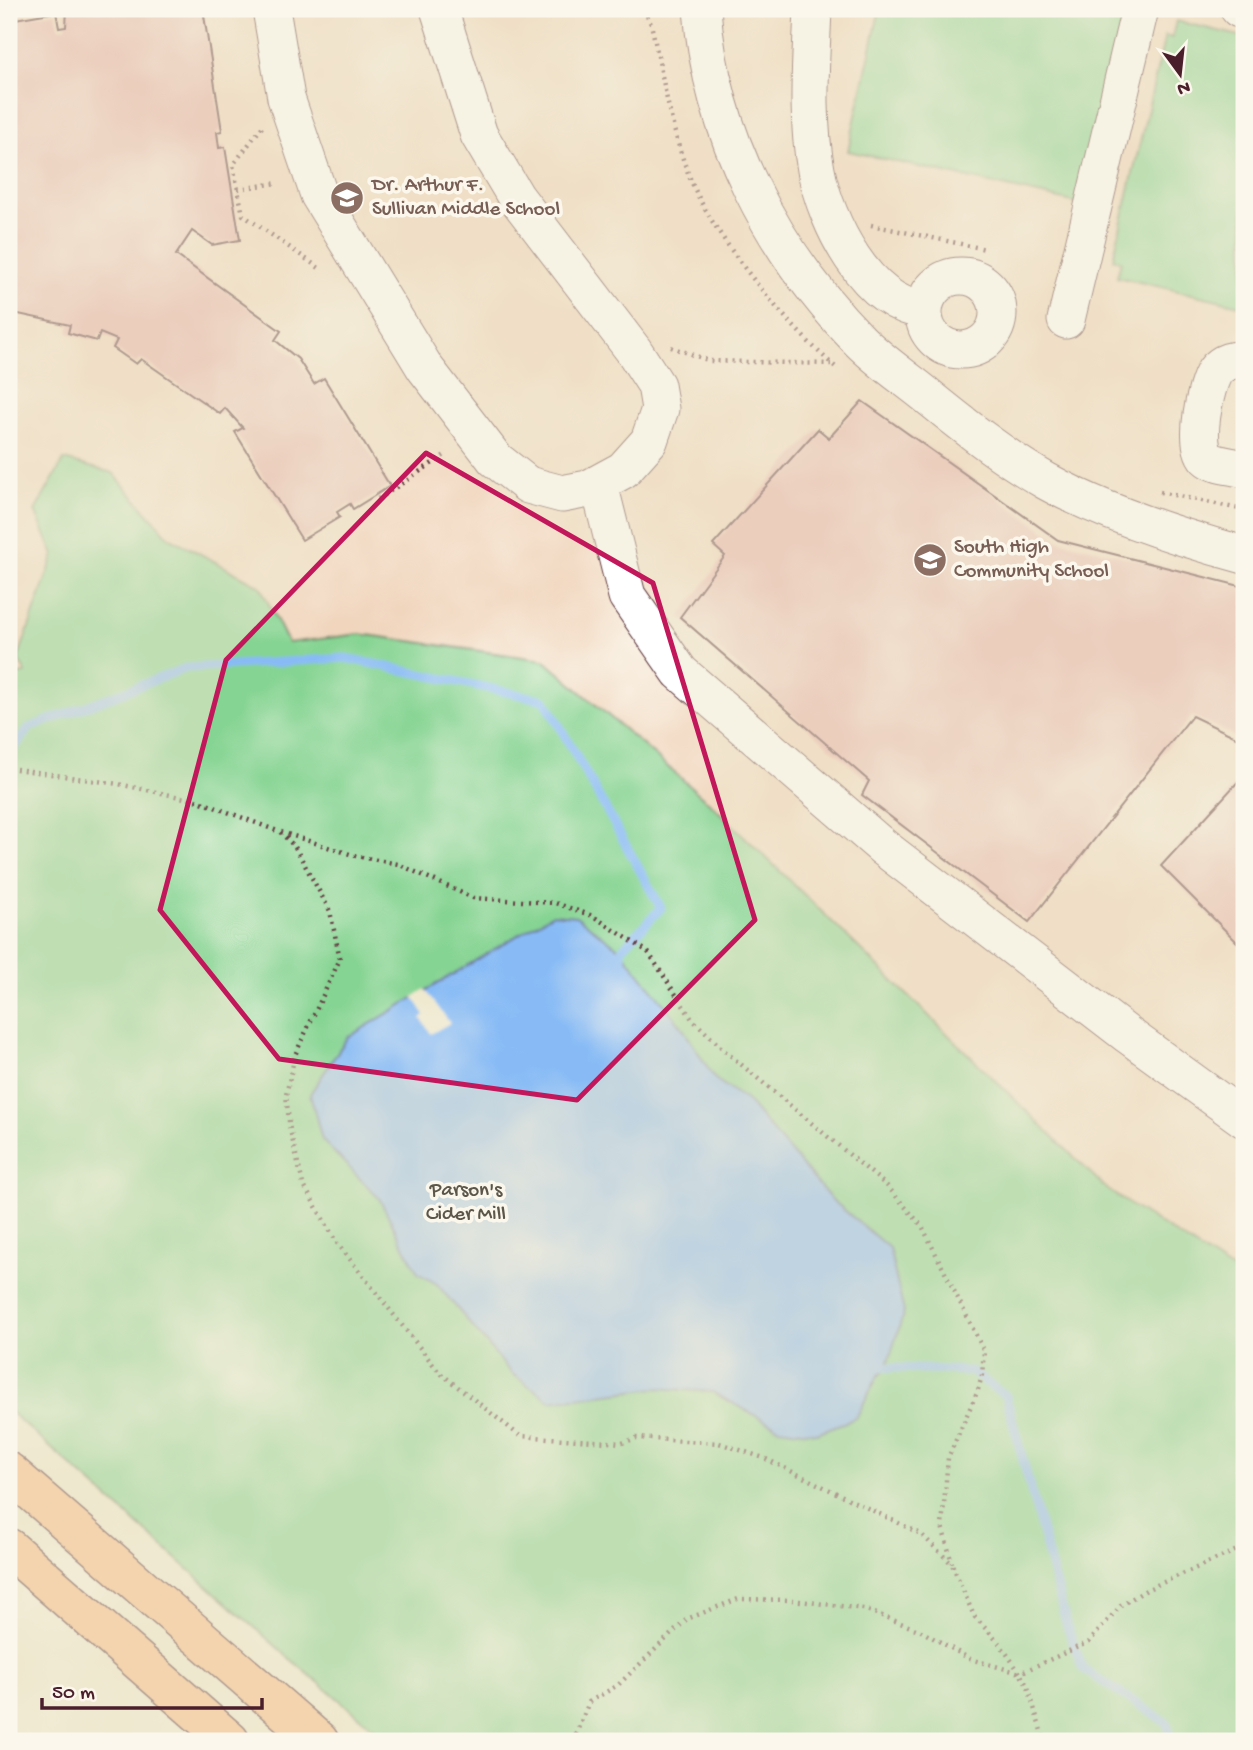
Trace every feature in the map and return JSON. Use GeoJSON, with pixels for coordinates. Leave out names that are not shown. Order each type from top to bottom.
{"type":"FeatureCollection","features":[{"type":"Feature","properties":{"kind":"main road"},"geometry":{"type":"LineString","coordinates":[[9,1472],[319,1741]]}},
{"type":"Feature","properties":{"kind":"main road"},"geometry":{"type":"LineString","coordinates":[[9,1548],[230,1741]]}},
{"type":"Feature","properties":{"kind":"lane"},"geometry":{"type":"LineString","coordinates":[[271,9],[286,98],[319,195],[425,368],[495,459],[528,485],[562,494],[588,489],[623,470],[649,441],[660,409],[656,385],[634,351],[516,197],[479,135],[439,9]]}},
{"type":"Feature","properties":{"kind":"lane"},"geometry":{"type":"LineString","coordinates":[[702,9],[704,34],[717,93],[735,152],[761,209],[806,277],[861,342],[986,443],[1048,482],[1123,514],[1244,555]]}},
{"type":"Feature","properties":{"kind":"lane"},"geometry":{"type":"LineString","coordinates":[[813,9],[810,96],[816,171],[842,242],[868,279],[905,308],[924,310]]}},
{"type":"Feature","properties":{"kind":"lane"},"geometry":{"type":"LineString","coordinates":[[1066,320],[1140,9]]}},
{"type":"Feature","properties":{"kind":"lane"},"geometry":{"type":"LineString","coordinates":[[1239,9],[1244,10]]}},
{"type":"Feature","properties":{"kind":"lane"},"geometry":{"type":"LineString","coordinates":[[1244,360],[1224,363],[1214,373],[1198,437],[1200,450],[1209,460],[1244,469]]}},
{"type":"Feature","properties":{"kind":"lane"},"geometry":{"type":"LineString","coordinates":[[599,484],[627,596],[680,672],[883,847],[1128,1035],[1244,1119]]}},
{"type":"Feature","properties":{"kind":"path"},"geometry":{"type":"LineString","coordinates":[[269,119],[233,165],[243,215],[322,270]]}},
{"type":"Feature","properties":{"kind":"path"},"geometry":{"type":"LineString","coordinates":[[238,189],[278,183]]}},
{"type":"Feature","properties":{"kind":"path"},"geometry":{"type":"LineString","coordinates":[[866,224],[985,249]]}},
{"type":"Feature","properties":{"kind":"path"},"geometry":{"type":"LineString","coordinates":[[667,344],[710,361],[832,364]]}},
{"type":"Feature","properties":{"kind":"path"},"geometry":{"type":"LineString","coordinates":[[377,499],[448,453]]}},
{"type":"Feature","properties":{"kind":"path"},"geometry":{"type":"LineString","coordinates":[[1150,489],[1244,510]]}},
{"type":"Feature","properties":{"kind":"path"},"geometry":{"type":"LineString","coordinates":[[9,768],[118,784],[199,801],[280,832],[356,856],[398,864],[472,898],[555,904],[593,916],[648,952],[692,1019],[725,1051],[887,1186],[922,1226],[984,1351],[978,1390],[948,1458],[942,1526],[952,1564],[974,1616],[1000,1644],[1028,1687],[1044,1741]]}},
{"type":"Feature","properties":{"kind":"path"},"geometry":{"type":"LineString","coordinates":[[280,832],[295,847],[330,911],[340,959],[295,1055],[286,1095],[300,1173],[337,1243],[439,1372],[520,1436],[622,1443],[637,1438],[687,1439],[719,1443],[764,1458],[920,1534],[952,1564]]}},
{"type":"Feature","properties":{"kind":"path"},"geometry":{"type":"LineString","coordinates":[[573,1741],[589,1702],[618,1685],[687,1619],[738,1599],[792,1600],[864,1609],[921,1631],[970,1659],[1020,1673],[1089,1642],[1121,1605],[1148,1589],[1244,1548]]}},
{"type":"Feature","properties":{"kind":"highlighted area"},"geometry":{"type":"Polygon","coordinates":[[[426,453],[653,583],[755,920],[577,1100],[279,1059],[160,910],[226,660],[426,453]]]}},
{"type":"Feature","properties":{"kind":"shaded area"},"geometry":{"type":"Polygon","coordinates":[[[9,9],[1244,9],[1244,1278],[1109,1191],[713,806],[360,634],[9,675],[9,9]]]}},
{"type":"Feature","properties":{"kind":"green space"},"geometry":{"type":"Polygon","coordinates":[[[880,9],[1127,9],[1082,204],[848,151],[880,9]]]}},
{"type":"Feature","properties":{"kind":"green space"},"geometry":{"type":"Polygon","coordinates":[[[1176,21],[1244,37],[1244,306],[1117,277],[1121,261],[1113,259],[1165,36],[1172,38],[1176,21]]]}},
{"type":"Feature","properties":{"kind":"green space","name":"Parson's Cider Mill"},"geometry":{"type":"Polygon","coordinates":[[[64,460],[113,473],[169,537],[260,586],[288,643],[360,634],[544,660],[713,806],[1109,1191],[1244,1278],[1244,1741],[389,1741],[288,1657],[9,1411],[9,675],[26,673],[18,659],[54,555],[35,511],[64,460]]]}},
{"type":"Feature","properties":{"kind":"water"},"geometry":{"type":"Polygon","coordinates":[[[553,914],[576,916],[621,950],[680,1024],[715,1079],[746,1100],[830,1198],[889,1248],[904,1312],[886,1369],[878,1376],[856,1418],[817,1433],[779,1428],[712,1392],[656,1388],[551,1401],[511,1373],[437,1284],[418,1273],[379,1198],[322,1140],[310,1094],[347,1038],[553,914]]]}},
{"type":"Feature","properties":{"kind":"pier"},"geometry":{"type":"Polygon","coordinates":[[[425,989],[450,1023],[431,1034],[421,1018],[425,1015],[413,997],[425,989]]]}},
{"type":"Feature","properties":{"kind":"building"},"geometry":{"type":"Polygon","coordinates":[[[67,9],[139,9],[140,13],[146,12],[145,9],[203,9],[222,131],[217,132],[219,148],[225,147],[240,240],[212,245],[192,231],[176,255],[281,331],[275,340],[298,359],[314,384],[324,378],[390,486],[353,509],[350,504],[337,512],[340,517],[302,540],[235,432],[243,428],[225,408],[220,414],[141,359],[136,364],[113,348],[117,340],[100,333],[97,341],[68,333],[70,325],[9,312],[9,20],[56,12],[59,28],[66,27],[67,9]]]}},
{"type":"Feature","properties":{"kind":"building"},"geometry":{"type":"Polygon","coordinates":[[[862,401],[1058,540],[1244,587],[1244,741],[1192,716],[1029,922],[862,795],[869,781],[680,617],[725,556],[713,545],[818,429],[829,438],[862,401]]]}},
{"type":"Feature","properties":{"kind":"building"},"geometry":{"type":"Polygon","coordinates":[[[1244,775],[1244,949],[1161,866],[1244,775]]]}},
{"type":"Feature","properties":{"kind":"waterway"},"geometry":{"type":"LineString","coordinates":[[9,755],[29,728],[186,668],[345,658],[545,700],[661,908],[621,950],[622,961]]}},
{"type":"Feature","properties":{"kind":"waterway"},"geometry":{"type":"LineString","coordinates":[[877,1367],[970,1371],[1006,1396],[1067,1626],[1083,1669],[1167,1723],[1172,1741]]}},
{"type":"Feature","properties":{"kind":"place","name":"Dr. Arthur F. Sullivan Middle School"},"geometry":{"type":"Point","coordinates":[347,198]}},
{"type":"Feature","properties":{"kind":"place","name":"South High Community School"},"geometry":{"type":"Point","coordinates":[930,560]}}]}
